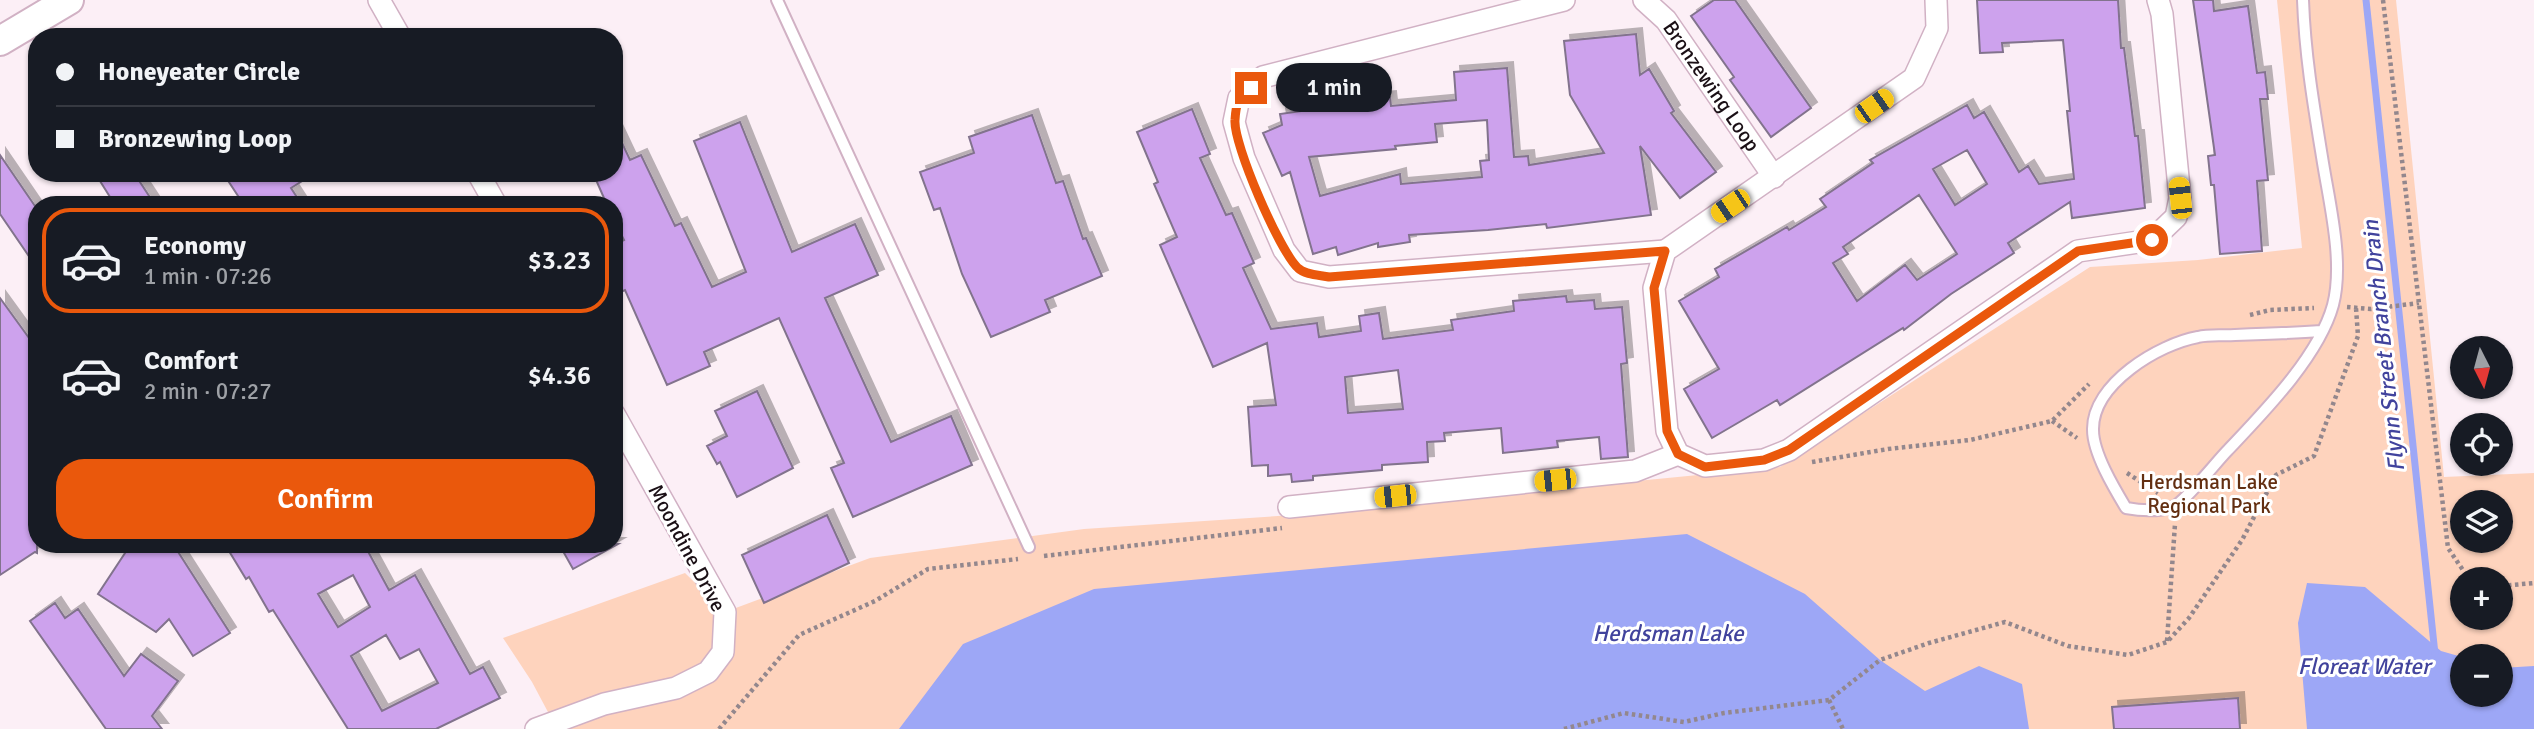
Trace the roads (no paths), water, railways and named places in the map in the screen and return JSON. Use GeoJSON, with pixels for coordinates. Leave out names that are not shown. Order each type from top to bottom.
{"type":"FeatureCollection","features":[{"type":"Feature","properties":{"kind":"main road"},"geometry":{"type":"LineString","coordinates":[[0,41],[69,0]]}},
{"type":"Feature","properties":{"kind":"street"},"geometry":{"type":"LineString","coordinates":[[379,0],[395,28]]}},
{"type":"Feature","properties":{"kind":"street"},"geometry":{"type":"LineString","coordinates":[[1564,0],[1263,77],[1238,98],[1234,122],[1244,158],[1283,250],[1300,271],[1329,277],[1665,251],[1914,78],[1937,28],[1936,0]]}},
{"type":"Feature","properties":{"kind":"street","name":"Bronzewing Loop"},"geometry":{"type":"LineString","coordinates":[[1644,0],[1666,20],[1774,177]]}},
{"type":"Feature","properties":{"kind":"street"},"geometry":{"type":"LineString","coordinates":[[1665,251],[1654,288],[1667,431],[1678,454],[1705,467],[1764,460],[1789,450],[2078,251],[2152,240],[2176,217],[2180,198],[2162,14],[2158,0]]}},
{"type":"Feature","properties":{"kind":"street","name":"Moondine Drive"},"geometry":{"type":"LineString","coordinates":[[536,729],[604,704],[676,688],[708,672],[723,652],[725,612],[623,430]]}},
{"type":"Feature","properties":{"kind":"street"},"geometry":{"type":"LineString","coordinates":[[1289,507],[1635,471],[1678,454]]}},
{"type":"Feature","properties":{"kind":"lane"},"geometry":{"type":"LineString","coordinates":[[777,0],[1029,547]]}},
{"type":"Feature","properties":{"kind":"lane"},"geometry":{"type":"LineString","coordinates":[[2303,0],[2305,55],[2332,222],[2337,278],[2333,306],[2312,348],[2275,400],[2176,506],[2149,512],[2126,508],[2113,487],[2093,430],[2098,409],[2113,383],[2138,362],[2198,336],[2320,331]]}},
{"type":"Feature","properties":{"kind":"water","name":"Herdsman Lake"},"geometry":{"type":"Polygon","coordinates":[[[1687,534],[1805,594],[1880,660],[1925,691],[1979,666],[2022,684],[2029,729],[899,729],[963,644],[1094,589],[1687,534]]]}},
{"type":"Feature","properties":{"kind":"water","name":"Floreat Water"},"geometry":{"type":"Polygon","coordinates":[[[2307,583],[2365,587],[2441,651],[2450,654],[2450,707],[2513,707],[2513,667],[2534,666],[2534,729],[2307,729],[2298,623],[2307,583]]]}},
{"type":"Feature","properties":{"kind":"waterway","name":"Flynn Street Branch Drain"},"geometry":{"type":"LineString","coordinates":[[2366,0],[2435,654]]}},
{"type":"Feature","properties":{"kind":"park label","name":"Herdsman Lake Regional Park"},"geometry":{"type":"Point","coordinates":[2209,494]}}]}
